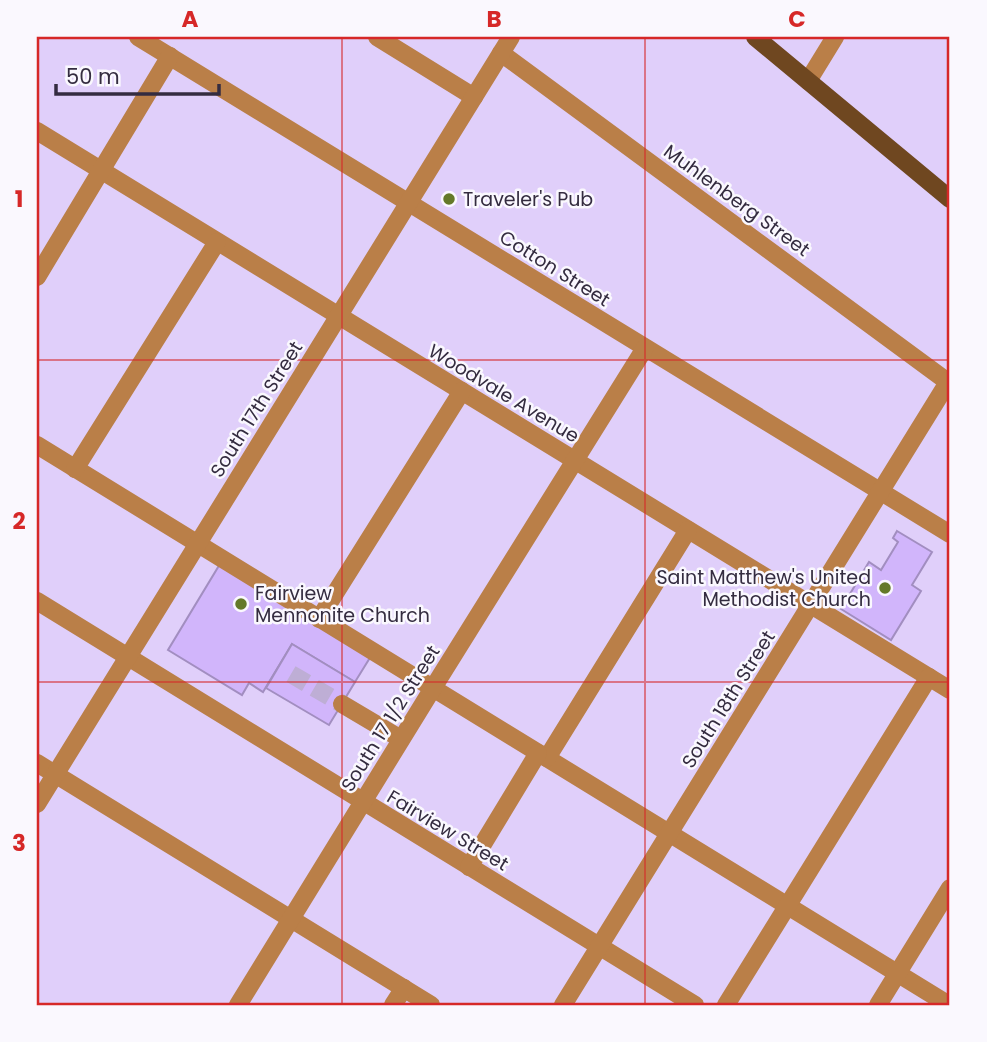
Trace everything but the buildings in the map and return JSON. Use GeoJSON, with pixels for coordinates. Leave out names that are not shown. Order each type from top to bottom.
{"type":"FeatureCollection","features":[{"type":"Feature","properties":{"kind":"main road"},"geometry":{"type":"LineString","coordinates":[[755,37],[950,199]]}},
{"type":"Feature","properties":{"kind":"street","name":"Cotton Street"},"geometry":{"type":"LineString","coordinates":[[138,37],[950,534]]}},
{"type":"Feature","properties":{"kind":"street"},"geometry":{"type":"LineString","coordinates":[[377,37],[474,97]]}},
{"type":"Feature","properties":{"kind":"street","name":"South 17th Street"},"geometry":{"type":"LineString","coordinates":[[37,804],[511,37]]}},
{"type":"Feature","properties":{"kind":"street"},"geometry":{"type":"LineString","coordinates":[[808,80],[835,37]]}},
{"type":"Feature","properties":{"kind":"street","name":"Muhlenberg Street"},"geometry":{"type":"LineString","coordinates":[[501,53],[949,380]]}},
{"type":"Feature","properties":{"kind":"street"},"geometry":{"type":"LineString","coordinates":[[37,277],[170,56]]}},
{"type":"Feature","properties":{"kind":"street","name":"Woodvale Avenue"},"geometry":{"type":"LineString","coordinates":[[37,131],[950,690]]}},
{"type":"Feature","properties":{"kind":"street"},"geometry":{"type":"LineString","coordinates":[[75,469],[217,242]]}},
{"type":"Feature","properties":{"kind":"street","name":"South 17 1/2 Street"},"geometry":{"type":"LineString","coordinates":[[238,1005],[645,348]]}},
{"type":"Feature","properties":{"kind":"street","name":"South 18th Street"},"geometry":{"type":"LineString","coordinates":[[563,1005],[949,380]]}},
{"type":"Feature","properties":{"kind":"street"},"geometry":{"type":"LineString","coordinates":[[319,619],[462,391]]}},
{"type":"Feature","properties":{"kind":"street"},"geometry":{"type":"LineString","coordinates":[[37,445],[949,1005]]}},
{"type":"Feature","properties":{"kind":"street"},"geometry":{"type":"LineString","coordinates":[[469,867],[688,530]]}},
{"type":"Feature","properties":{"kind":"street","name":"Fairview Street"},"geometry":{"type":"LineString","coordinates":[[37,601],[695,1005]]}},
{"type":"Feature","properties":{"kind":"street"},"geometry":{"type":"LineString","coordinates":[[726,1005],[929,677]]}},
{"type":"Feature","properties":{"kind":"street"},"geometry":{"type":"LineString","coordinates":[[342,704],[401,739]]}},
{"type":"Feature","properties":{"kind":"street"},"geometry":{"type":"LineString","coordinates":[[37,763],[431,1005]]}},
{"type":"Feature","properties":{"kind":"street"},"geometry":{"type":"LineString","coordinates":[[878,1005],[950,888]]}},
{"type":"Feature","properties":{"kind":"street"},"geometry":{"type":"LineString","coordinates":[[393,1005],[404,988]]}},
{"type":"Feature","properties":{"kind":"tunnel"},"geometry":{"type":"LineString","coordinates":[[291,674],[342,704]]}},
{"type":"Feature","properties":{"kind":"place","name":"Traveler's Pub"},"geometry":{"type":"Point","coordinates":[449,199]}},
{"type":"Feature","properties":{"kind":"place","name":"Saint Matthew's United Methodist Church"},"geometry":{"type":"Point","coordinates":[885,588]}},
{"type":"Feature","properties":{"kind":"place","name":"Fairview Mennonite Church"},"geometry":{"type":"Point","coordinates":[241,604]}}]}
